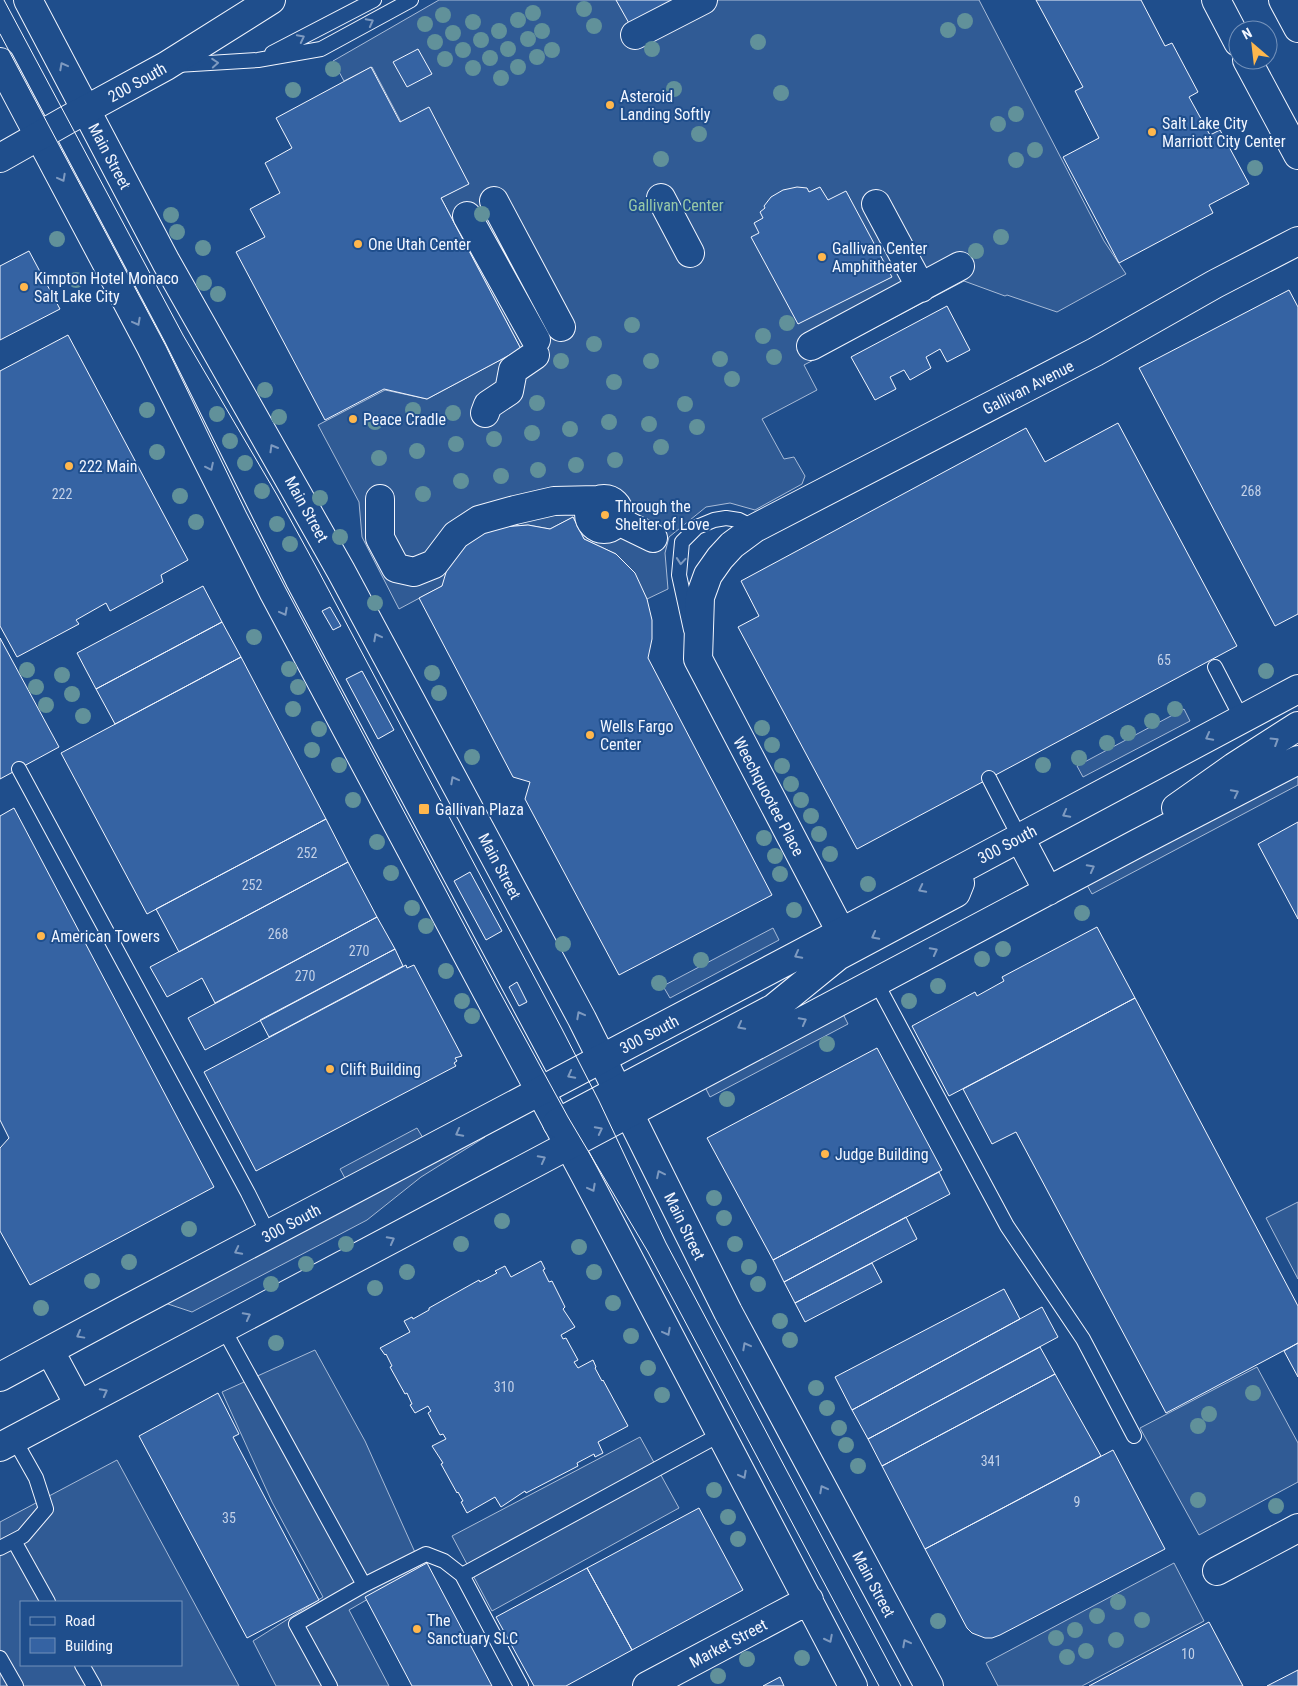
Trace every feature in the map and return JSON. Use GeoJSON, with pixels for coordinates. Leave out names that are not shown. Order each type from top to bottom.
{"type":"FeatureCollection","features":[{"type":"Feature","properties":{"kind":"street","name":"Main Street"},"geometry":{"type":"LineString","coordinates":[[28,0],[171,270],[341,570],[582,1020],[728,1312],[929,1686]]}},
{"type":"Feature","properties":{"kind":"street","name":"200 South"},"geometry":{"type":"LineString","coordinates":[[0,158],[166,66],[271,0]]}},
{"type":"Feature","properties":{"kind":"street"},"geometry":{"type":"LineString","coordinates":[[635,35],[703,0]]}},
{"type":"Feature","properties":{"kind":"street"},"geometry":{"type":"LineString","coordinates":[[1216,0],[1228,23]]}},
{"type":"Feature","properties":{"kind":"street"},"geometry":{"type":"LineString","coordinates":[[1283,0],[1298,28]]}},
{"type":"Feature","properties":{"kind":"street"},"geometry":{"type":"LineString","coordinates":[[0,62],[151,347],[266,578],[563,1134],[853,1686]]}},
{"type":"Feature","properties":{"kind":"street"},"geometry":{"type":"LineString","coordinates":[[1253,70],[1298,155]]}},
{"type":"Feature","properties":{"kind":"street"},"geometry":{"type":"LineString","coordinates":[[662,198],[690,253]]}},
{"type":"Feature","properties":{"kind":"street"},"geometry":{"type":"LineString","coordinates":[[494,201],[561,327]]}},
{"type":"Feature","properties":{"kind":"street"},"geometry":{"type":"LineString","coordinates":[[876,204],[921,288]]}},
{"type":"Feature","properties":{"kind":"street"},"geometry":{"type":"LineString","coordinates":[[467,216],[536,348],[513,370],[509,391],[488,405],[486,413]]}},
{"type":"Feature","properties":{"kind":"street","name":"Gallivan Avenue"},"geometry":{"type":"LineString","coordinates":[[755,528],[1095,352],[1215,284],[1298,241]]}},
{"type":"Feature","properties":{"kind":"street"},"geometry":{"type":"LineString","coordinates":[[811,346],[960,266]]}},
{"type":"Feature","properties":{"kind":"street"},"geometry":{"type":"LineString","coordinates":[[380,499],[380,538],[396,568],[414,572],[434,564],[456,535],[479,520],[554,501],[606,499],[615,503],[619,511],[618,521],[653,538]]}},
{"type":"Feature","properties":{"kind":"street","name":"Weechquootee Place"},"geometry":{"type":"LineString","coordinates":[[755,528],[732,545],[708,575],[700,597],[698,659],[841,932]]}},
{"type":"Feature","properties":{"kind":"street","name":"300 South"},"geometry":{"type":"LineString","coordinates":[[0,1377],[1298,689]]}},
{"type":"Feature","properties":{"kind":"street"},"geometry":{"type":"LineString","coordinates":[[1138,843],[1161,820],[1196,792],[1298,726]]}},
{"type":"Feature","properties":{"kind":"street"},"geometry":{"type":"LineString","coordinates":[[7,1443],[223,1328],[563,1134],[624,1102],[876,982],[1298,760]]}},
{"type":"Feature","properties":{"kind":"street"},"geometry":{"type":"LineString","coordinates":[[1020,838],[1048,891]]}},
{"type":"Feature","properties":{"kind":"street"},"geometry":{"type":"LineString","coordinates":[[624,1102],[774,1008],[838,956],[956,893],[965,867]]}},
{"type":"Feature","properties":{"kind":"street"},"geometry":{"type":"LineString","coordinates":[[50,1351],[79,1405]]}},
{"type":"Feature","properties":{"kind":"street"},"geometry":{"type":"LineString","coordinates":[[1218,1571],[1298,1528]]}},
{"type":"Feature","properties":{"kind":"street","name":"Market Street"},"geometry":{"type":"LineString","coordinates":[[647,1686],[809,1600]]}},
{"type":"Feature","properties":{"kind":"lane"},"geometry":{"type":"LineString","coordinates":[[258,60],[374,0]]}},
{"type":"Feature","properties":{"kind":"lane"},"geometry":{"type":"LineString","coordinates":[[166,66],[258,60],[321,49],[411,0]]}},
{"type":"Feature","properties":{"kind":"lane","name":"Weechquootee Place"},"geometry":{"type":"LineString","coordinates":[[698,659],[679,576],[682,542],[698,527],[714,520],[726,518],[739,520],[755,528]]}},
{"type":"Feature","properties":{"kind":"lane"},"geometry":{"type":"LineString","coordinates":[[1215,667],[1242,719]]}},
{"type":"Feature","properties":{"kind":"lane"},"geometry":{"type":"LineString","coordinates":[[19,769],[269,1235]]}},
{"type":"Feature","properties":{"kind":"lane"},"geometry":{"type":"LineString","coordinates":[[989,778],[1020,838]]}},
{"type":"Feature","properties":{"kind":"lane"},"geometry":{"type":"LineString","coordinates":[[876,982],[1007,1226],[1083,1339],[1134,1436]]}},
{"type":"Feature","properties":{"kind":"lane"},"geometry":{"type":"LineString","coordinates":[[223,1328],[364,1584]]}},
{"type":"Feature","properties":{"kind":"lane"},"geometry":{"type":"LineString","coordinates":[[462,1575],[721,1434]]}},
{"type":"Feature","properties":{"kind":"lane"},"geometry":{"type":"LineString","coordinates":[[0,1548],[23,1536],[46,1509],[36,1478],[7,1443]]}},
{"type":"Feature","properties":{"kind":"lane"},"geometry":{"type":"LineString","coordinates":[[14,1541],[47,1601]]}},
{"type":"Feature","properties":{"kind":"lane"},"geometry":{"type":"LineString","coordinates":[[330,1686],[296,1624],[364,1584],[426,1554],[444,1561],[462,1575],[522,1686]]}},
{"type":"Feature","properties":{"kind":"lane"},"geometry":{"type":"LineString","coordinates":[[0,1658],[16,1686]]}},
{"type":"Feature","properties":{"kind":"lane"},"geometry":{"type":"LineString","coordinates":[[83,1666],[94,1686]]}},
{"type":"Feature","properties":{"kind":"shaded area","name":"Gallivan Center"},"geometry":{"type":"Polygon","coordinates":[[[439,0],[979,0],[1104,241],[1126,274],[1057,312],[964,281],[804,365],[817,390],[762,419],[784,459],[794,457],[805,476],[802,484],[755,510],[730,503],[706,507],[669,537],[665,553],[668,589],[647,599],[616,554],[584,539],[573,517],[550,529],[528,525],[502,527],[442,586],[399,609],[362,537],[359,502],[318,425],[385,390],[427,399],[521,349],[441,198],[469,183],[401,122],[372,67],[344,81],[333,61],[439,0]]]}},
{"type":"Feature","properties":{"kind":"shaded area"},"geometry":{"type":"Polygon","coordinates":[[[1184,709],[1190,721],[1083,777],[1077,766],[1184,709]]]}},
{"type":"Feature","properties":{"kind":"shaded area"},"geometry":{"type":"Polygon","coordinates":[[[1298,772],[1298,785],[1092,894],[1087,885],[1298,772]]]}},
{"type":"Feature","properties":{"kind":"shaded area"},"geometry":{"type":"Polygon","coordinates":[[[773,928],[779,940],[670,998],[663,986],[773,928]]]}},
{"type":"Feature","properties":{"kind":"shaded area"},"geometry":{"type":"Polygon","coordinates":[[[843,1014],[848,1024],[710,1097],[705,1087],[843,1014]]]}},
{"type":"Feature","properties":{"kind":"shaded area"},"geometry":{"type":"Polygon","coordinates":[[[417,1128],[423,1138],[346,1180],[340,1169],[417,1128]]]}},
{"type":"Feature","properties":{"kind":"shaded area"},"geometry":{"type":"Polygon","coordinates":[[[481,1132],[485,1137],[421,1177],[367,1220],[192,1312],[162,1302],[481,1132]]]}},
{"type":"Feature","properties":{"kind":"shaded area"},"geometry":{"type":"Polygon","coordinates":[[[1298,1202],[1298,1279],[1266,1218],[1298,1202]]]}},
{"type":"Feature","properties":{"kind":"shaded area"},"geometry":{"type":"Polygon","coordinates":[[[315,1350],[365,1441],[422,1568],[349,1610],[389,1686],[276,1686],[253,1641],[323,1597],[272,1502],[222,1392],[315,1350]]]}},
{"type":"Feature","properties":{"kind":"shaded area"},"geometry":{"type":"Polygon","coordinates":[[[1257,1367],[1298,1443],[1298,1482],[1199,1535],[1140,1428],[1257,1367]]]}},
{"type":"Feature","properties":{"kind":"shaded area"},"geometry":{"type":"Polygon","coordinates":[[[640,1437],[679,1508],[492,1611],[452,1536],[640,1437]]]}},
{"type":"Feature","properties":{"kind":"shaded area"},"geometry":{"type":"Polygon","coordinates":[[[117,1460],[239,1686],[0,1686],[0,1522],[117,1460]]]}},
{"type":"Feature","properties":{"kind":"shaded area"},"geometry":{"type":"Polygon","coordinates":[[[1174,1563],[1204,1621],[1082,1686],[998,1686],[986,1663],[1174,1563]]]}},
{"type":"Feature","properties":{"kind":"building"},"geometry":{"type":"Polygon","coordinates":[[[616,0],[679,0],[630,25],[616,0]]]}},
{"type":"Feature","properties":{"kind":"building","name":"Salt Lake City Marriott City Center"},"geometry":{"type":"Polygon","coordinates":[[[1036,0],[1141,0],[1165,46],[1172,43],[1198,92],[1189,97],[1210,135],[1220,130],[1249,184],[1209,205],[1213,213],[1119,263],[1063,157],[1099,138],[1075,91],[1083,87],[1036,0]]]}},
{"type":"Feature","properties":{"kind":"building"},"geometry":{"type":"Polygon","coordinates":[[[418,49],[432,74],[407,87],[393,62],[418,49]]]}},
{"type":"Feature","properties":{"kind":"building","name":"One Utah Center"},"geometry":{"type":"Polygon","coordinates":[[[371,67],[400,122],[429,107],[469,184],[441,198],[521,349],[427,399],[384,389],[325,420],[236,252],[265,237],[250,209],[280,193],[265,163],[292,148],[276,118],[371,67]]]}},
{"type":"Feature","properties":{"kind":"building","name":"Gallivan Center Amphitheater"},"geometry":{"type":"Polygon","coordinates":[[[797,187],[807,188],[809,192],[820,187],[828,200],[846,191],[892,277],[798,324],[751,237],[759,233],[754,223],[763,218],[760,212],[765,208],[764,206],[771,197],[783,190],[797,187]]]}},
{"type":"Feature","properties":{"kind":"building","name":"Kimpton Hotel Monaco Salt Lake City"},"geometry":{"type":"Polygon","coordinates":[[[29,251],[60,309],[0,340],[0,266],[29,251]]]}},
{"type":"Feature","properties":{"kind":"building"},"geometry":{"type":"Polygon","coordinates":[[[1289,290],[1298,307],[1298,614],[1275,626],[1139,368],[1289,290]]]}},
{"type":"Feature","properties":{"kind":"building"},"geometry":{"type":"Polygon","coordinates":[[[947,306],[970,350],[947,362],[940,349],[926,357],[931,368],[910,380],[904,370],[890,377],[896,389],[875,400],[851,357],[947,306]]]}},
{"type":"Feature","properties":{"kind":"building","name":"222 Main"},"geometry":{"type":"Polygon","coordinates":[[[68,335],[188,560],[161,575],[163,582],[110,611],[106,603],[76,620],[79,624],[17,657],[0,626],[0,371],[68,335]]]}},
{"type":"Feature","properties":{"kind":"building"},"geometry":{"type":"Polygon","coordinates":[[[1118,423],[1237,646],[857,849],[738,627],[759,616],[741,581],[1026,428],[1045,462],[1118,423]]]}},
{"type":"Feature","properties":{"kind":"building","name":"Wells Fargo Center"},"geometry":{"type":"Polygon","coordinates":[[[573,517],[584,539],[616,554],[635,573],[647,599],[652,620],[652,639],[648,658],[772,895],[619,975],[525,799],[530,782],[513,777],[419,598],[442,586],[447,569],[460,549],[484,533],[502,527],[528,525],[550,529],[573,517]]]}},
{"type":"Feature","properties":{"kind":"building"},"geometry":{"type":"Polygon","coordinates":[[[203,586],[222,622],[96,689],[77,653],[203,586]]]}},
{"type":"Feature","properties":{"kind":"building"},"geometry":{"type":"Polygon","coordinates":[[[330,607],[341,626],[333,630],[322,611],[330,607]]]}},
{"type":"Feature","properties":{"kind":"building"},"geometry":{"type":"Polygon","coordinates":[[[222,622],[241,657],[115,724],[96,689],[222,622]]]}},
{"type":"Feature","properties":{"kind":"building"},"geometry":{"type":"Polygon","coordinates":[[[0,638],[59,747],[0,779],[0,638]]]}},
{"type":"Feature","properties":{"kind":"building"},"geometry":{"type":"Polygon","coordinates":[[[241,657],[326,819],[147,914],[61,753],[241,657]]]}},
{"type":"Feature","properties":{"kind":"building"},"geometry":{"type":"Polygon","coordinates":[[[362,671],[394,730],[378,739],[346,679],[362,671]]]}},
{"type":"Feature","properties":{"kind":"building","name":"American Towers"},"geometry":{"type":"Polygon","coordinates":[[[14,808],[214,1187],[30,1285],[0,1231],[0,1148],[9,1138],[0,1120],[0,816],[14,808]]]}},
{"type":"Feature","properties":{"kind":"building"},"geometry":{"type":"Polygon","coordinates":[[[326,819],[348,862],[179,952],[156,909],[326,819]]]}},
{"type":"Feature","properties":{"kind":"building"},"geometry":{"type":"Polygon","coordinates":[[[1298,822],[1298,919],[1258,844],[1298,822]]]}},
{"type":"Feature","properties":{"kind":"building"},"geometry":{"type":"Polygon","coordinates":[[[348,862],[377,917],[215,1003],[202,978],[167,997],[150,967],[348,862]]]}},
{"type":"Feature","properties":{"kind":"building"},"geometry":{"type":"Polygon","coordinates":[[[470,872],[502,931],[486,940],[454,881],[470,872]]]}},
{"type":"Feature","properties":{"kind":"building"},"geometry":{"type":"Polygon","coordinates":[[[377,917],[395,949],[205,1050],[188,1018],[377,917]]]}},
{"type":"Feature","properties":{"kind":"building"},"geometry":{"type":"Polygon","coordinates":[[[1097,927],[1135,998],[949,1096],[912,1026],[975,992],[977,996],[1004,981],[1002,977],[1097,927]]]}},
{"type":"Feature","properties":{"kind":"building"},"geometry":{"type":"Polygon","coordinates":[[[395,949],[403,966],[269,1037],[260,1020],[395,949]]]}},
{"type":"Feature","properties":{"kind":"building","name":"Clift Building"},"geometry":{"type":"Polygon","coordinates":[[[406,965],[407,968],[414,965],[462,1056],[455,1058],[457,1061],[454,1063],[456,1066],[256,1171],[204,1072],[406,965]]]}},
{"type":"Feature","properties":{"kind":"building"},"geometry":{"type":"Polygon","coordinates":[[[517,982],[527,1002],[519,1006],[509,987],[517,982]]]}},
{"type":"Feature","properties":{"kind":"building"},"geometry":{"type":"Polygon","coordinates":[[[1135,998],[1298,1306],[1298,1343],[1166,1413],[1016,1132],[992,1144],[963,1089],[1135,998]]]}},
{"type":"Feature","properties":{"kind":"building","name":"Judge Building"},"geometry":{"type":"Polygon","coordinates":[[[877,1048],[942,1170],[773,1260],[707,1138],[877,1048]]]}},
{"type":"Feature","properties":{"kind":"building"},"geometry":{"type":"Polygon","coordinates":[[[939,1172],[950,1194],[784,1282],[773,1260],[939,1172]]]}},
{"type":"Feature","properties":{"kind":"building"},"geometry":{"type":"Polygon","coordinates":[[[906,1217],[917,1239],[795,1303],[784,1282],[906,1217]]]}},
{"type":"Feature","properties":{"kind":"building"},"geometry":{"type":"Polygon","coordinates":[[[541,1261],[549,1282],[552,1281],[565,1307],[563,1309],[575,1327],[561,1335],[563,1339],[566,1338],[578,1360],[574,1362],[578,1368],[593,1360],[595,1368],[628,1426],[598,1442],[603,1453],[595,1457],[594,1454],[577,1463],[578,1466],[526,1493],[525,1491],[501,1507],[495,1497],[467,1513],[461,1502],[463,1501],[432,1446],[446,1439],[443,1434],[440,1435],[428,1413],[431,1411],[428,1406],[415,1413],[410,1405],[412,1404],[407,1393],[405,1394],[390,1367],[392,1366],[386,1354],[380,1348],[410,1332],[404,1321],[412,1317],[413,1319],[479,1280],[480,1282],[497,1273],[495,1271],[505,1266],[511,1277],[541,1261]]]}},
{"type":"Feature","properties":{"kind":"building"},"geometry":{"type":"Polygon","coordinates":[[[872,1263],[882,1282],[805,1322],[795,1303],[872,1263]]]}},
{"type":"Feature","properties":{"kind":"building"},"geometry":{"type":"Polygon","coordinates":[[[1004,1289],[1020,1319],[852,1410],[835,1377],[1004,1289]]]}},
{"type":"Feature","properties":{"kind":"building"},"geometry":{"type":"Polygon","coordinates":[[[1042,1307],[1058,1337],[868,1439],[852,1410],[1042,1307]]]}},
{"type":"Feature","properties":{"kind":"building"},"geometry":{"type":"Polygon","coordinates":[[[1298,1343],[1298,1377],[1284,1351],[1298,1343]]]}},
{"type":"Feature","properties":{"kind":"building"},"geometry":{"type":"Polygon","coordinates":[[[1040,1347],[1055,1374],[882,1466],[868,1439],[1040,1347]]]}},
{"type":"Feature","properties":{"kind":"building"},"geometry":{"type":"Polygon","coordinates":[[[1055,1374],[1101,1456],[925,1549],[882,1466],[1055,1374]]]}},
{"type":"Feature","properties":{"kind":"building"},"geometry":{"type":"Polygon","coordinates":[[[218,1393],[239,1434],[233,1437],[319,1600],[247,1638],[139,1436],[218,1393]]]}},
{"type":"Feature","properties":{"kind":"building"},"geometry":{"type":"Polygon","coordinates":[[[1113,1450],[1165,1549],[1000,1635],[985,1638],[972,1633],[967,1628],[925,1549],[1113,1450]]]}},
{"type":"Feature","properties":{"kind":"building"},"geometry":{"type":"Polygon","coordinates":[[[699,1508],[743,1590],[632,1650],[587,1568],[699,1508]]]}},
{"type":"Feature","properties":{"kind":"building"},"geometry":{"type":"Polygon","coordinates":[[[427,1563],[492,1686],[412,1686],[365,1597],[427,1563]]]}},
{"type":"Feature","properties":{"kind":"building"},"geometry":{"type":"Polygon","coordinates":[[[587,1568],[632,1650],[566,1686],[534,1686],[496,1617],[587,1568]]]}},
{"type":"Feature","properties":{"kind":"building"},"geometry":{"type":"Polygon","coordinates":[[[1209,1622],[1243,1686],[1089,1686],[1209,1622]]]}},
{"type":"Feature","properties":{"kind":"building"},"geometry":{"type":"Polygon","coordinates":[[[1298,1670],[1298,1686],[1267,1686],[1298,1670]]]}},
{"type":"Feature","properties":{"kind":"building"},"geometry":{"type":"Polygon","coordinates":[[[780,1677],[784,1686],[763,1686],[780,1677]]]}},
{"type":"Feature","properties":{"kind":"tram line"},"geometry":{"type":"LineString","coordinates":[[4,0],[183,335],[277,495],[318,570],[562,1029],[599,1101],[666,1243],[901,1686]]}},
{"type":"Feature","properties":{"kind":"tram line"},"geometry":{"type":"LineString","coordinates":[[0,34],[166,346],[246,512],[285,587],[497,987],[568,1117],[648,1252],[879,1686]]}},
{"type":"Feature","properties":{"kind":"place","name":"Asteroid Landing Softly"},"geometry":{"type":"Point","coordinates":[610,105]}},
{"type":"Feature","properties":{"kind":"place","name":"Salt Lake City Marriott City Center"},"geometry":{"type":"Point","coordinates":[1152,132]}},
{"type":"Feature","properties":{"kind":"place","name":"One Utah Center"},"geometry":{"type":"Point","coordinates":[358,244]}},
{"type":"Feature","properties":{"kind":"place","name":"Gallivan Center Amphitheater"},"geometry":{"type":"Point","coordinates":[822,257]}},
{"type":"Feature","properties":{"kind":"place","name":"Kimpton Hotel Monaco Salt Lake City"},"geometry":{"type":"Point","coordinates":[24,287]}},
{"type":"Feature","properties":{"kind":"place","name":"Peace Cradle"},"geometry":{"type":"Point","coordinates":[353,419]}},
{"type":"Feature","properties":{"kind":"place","name":"222 Main"},"geometry":{"type":"Point","coordinates":[69,466]}},
{"type":"Feature","properties":{"kind":"place","name":"Through the Shelter of Love"},"geometry":{"type":"Point","coordinates":[605,515]}},
{"type":"Feature","properties":{"kind":"place","name":"Wells Fargo Center"},"geometry":{"type":"Point","coordinates":[590,735]}},
{"type":"Feature","properties":{"kind":"place","name":"Gallivan Plaza"},"geometry":{"type":"Point","coordinates":[424,809]}},
{"type":"Feature","properties":{"kind":"place","name":"American Towers"},"geometry":{"type":"Point","coordinates":[41,936]}},
{"type":"Feature","properties":{"kind":"place","name":"Clift Building"},"geometry":{"type":"Point","coordinates":[330,1069]}},
{"type":"Feature","properties":{"kind":"place","name":"Judge Building"},"geometry":{"type":"Point","coordinates":[825,1154]}},
{"type":"Feature","properties":{"kind":"place","name":"The Sanctuary SLC"},"geometry":{"type":"Point","coordinates":[417,1629]}}]}
